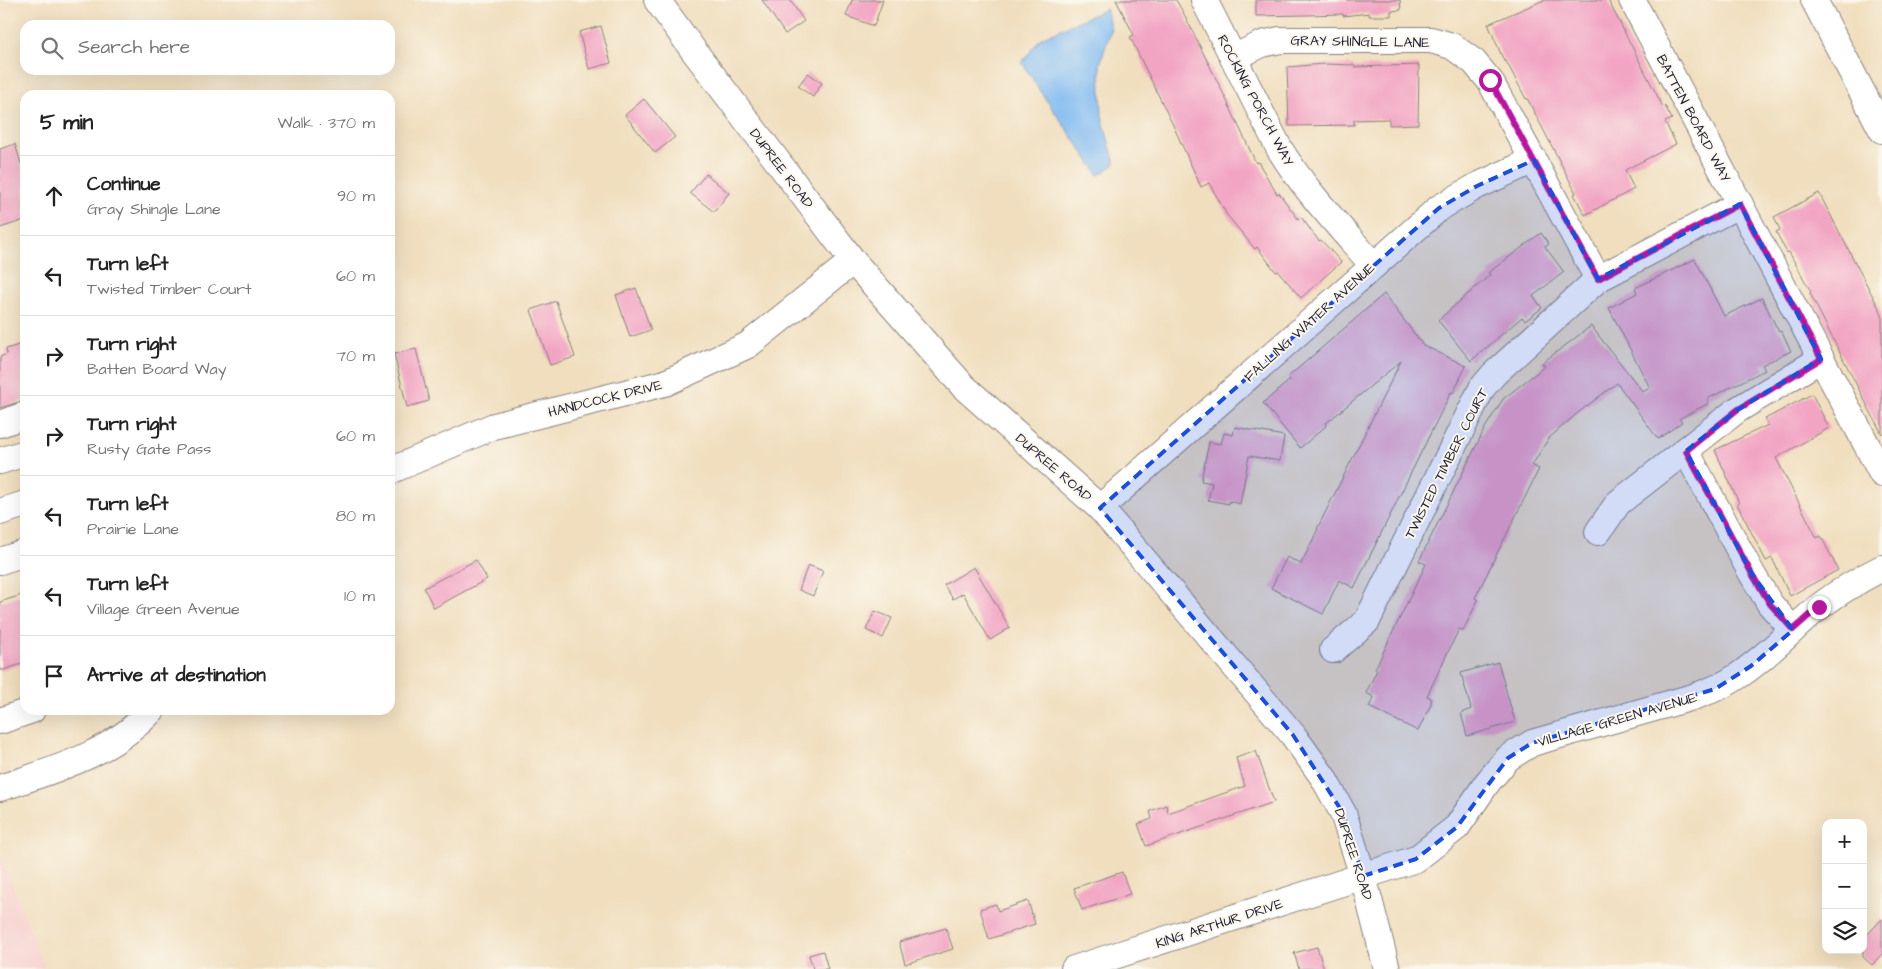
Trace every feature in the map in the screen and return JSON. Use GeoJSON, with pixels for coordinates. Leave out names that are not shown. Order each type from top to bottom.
{"type":"FeatureCollection","features":[{"type":"Feature","properties":{"kind":"street","name":"DUPREE ROAD"},"geometry":{"type":"LineString","coordinates":[[657,0],[694,52],[853,260],[963,386],[1100,508],[1293,735],[1323,777],[1343,813],[1363,876],[1387,969]]}},
{"type":"Feature","properties":{"kind":"street","name":"ROCKING PORCH WAY"},"geometry":{"type":"LineString","coordinates":[[1204,0],[1278,148],[1292,170],[1308,192],[1373,265]]}},
{"type":"Feature","properties":{"kind":"street","name":"BATTEN BOARD WAY"},"geometry":{"type":"LineString","coordinates":[[1632,0],[1882,474]]}},
{"type":"Feature","properties":{"kind":"street"},"geometry":{"type":"LineString","coordinates":[[1814,0],[1882,130]]}},
{"type":"Feature","properties":{"kind":"street","name":"GRAY SHINGLE LANE"},"geometry":{"type":"LineString","coordinates":[[1233,58],[1262,44],[1280,40],[1431,40],[1452,46],[1474,62],[1490,80],[1598,279]]}},
{"type":"Feature","properties":{"kind":"street","name":"FALLING WATER AVENUE"},"geometry":{"type":"LineString","coordinates":[[1100,508],[1439,208],[1477,186],[1534,160]]}},
{"type":"Feature","properties":{"kind":"street","name":"TWISTED TIMBER COURT"},"geometry":{"type":"LineString","coordinates":[[1333,650],[1368,621],[1482,388],[1494,374],[1598,279],[1740,204]]}},
{"type":"Feature","properties":{"kind":"street","name":"HANDCOCK DRIVE"},"geometry":{"type":"LineString","coordinates":[[395,469],[494,426],[664,384],[748,344],[853,260]]}},
{"type":"Feature","properties":{"kind":"street"},"geometry":{"type":"LineString","coordinates":[[1598,532],[1618,503],[1737,410],[1821,359]]}},
{"type":"Feature","properties":{"kind":"street"},"geometry":{"type":"LineString","coordinates":[[0,424],[20,417]]}},
{"type":"Feature","properties":{"kind":"street"},"geometry":{"type":"LineString","coordinates":[[1686,451],[1752,574],[1770,604],[1793,630]]}},
{"type":"Feature","properties":{"kind":"street"},"geometry":{"type":"LineString","coordinates":[[0,512],[20,506]]}},
{"type":"Feature","properties":{"kind":"street"},"geometry":{"type":"LineString","coordinates":[[0,561],[20,555]]}},
{"type":"Feature","properties":{"kind":"street","name":"VILLAGE GREEN AVENUE"},"geometry":{"type":"LineString","coordinates":[[1363,876],[1416,859],[1423,854],[1457,827],[1487,783],[1508,758],[1532,743],[1693,697],[1735,679],[1841,591],[1882,568]]}},
{"type":"Feature","properties":{"kind":"street"},"geometry":{"type":"LineString","coordinates":[[0,721],[20,714]]}},
{"type":"Feature","properties":{"kind":"street"},"geometry":{"type":"LineString","coordinates":[[0,788],[79,761],[115,742],[146,715]]}},
{"type":"Feature","properties":{"kind":"street","name":"KING ARTHUR DRIVE"},"geometry":{"type":"LineString","coordinates":[[1074,969],[1363,876]]}},
{"type":"Feature","properties":{"kind":"highlighted area"},"geometry":{"type":"Polygon","coordinates":[[[1534,160],[1598,279],[1740,204],[1821,359],[1737,410],[1686,451],[1752,574],[1793,630],[1751,666],[1715,689],[1532,743],[1508,758],[1457,827],[1416,859],[1363,876],[1343,813],[1293,735],[1100,508],[1439,208],[1477,186],[1534,160]]]}},
{"type":"Feature","properties":{"kind":"shaded area"},"geometry":{"type":"Polygon","coordinates":[[[0,854],[45,969],[0,969],[0,854]]]}},
{"type":"Feature","properties":{"kind":"water"},"geometry":{"type":"Polygon","coordinates":[[[1106,9],[1111,30],[1100,64],[1102,117],[1115,164],[1099,175],[1022,62],[1041,38],[1106,9]]]}},
{"type":"Feature","properties":{"kind":"building"},"geometry":{"type":"Polygon","coordinates":[[[762,0],[790,0],[804,21],[785,34],[762,0]]]}},
{"type":"Feature","properties":{"kind":"building"},"geometry":{"type":"Polygon","coordinates":[[[852,0],[883,0],[874,26],[846,16],[852,0]]]}},
{"type":"Feature","properties":{"kind":"building"},"geometry":{"type":"Polygon","coordinates":[[[1116,0],[1176,0],[1256,163],[1258,162],[1277,194],[1279,193],[1298,219],[1301,217],[1319,241],[1321,240],[1341,262],[1301,298],[1278,271],[1276,272],[1257,247],[1255,249],[1227,215],[1209,183],[1201,187],[1130,37],[1134,35],[1116,0]]]}},
{"type":"Feature","properties":{"kind":"building"},"geometry":{"type":"Polygon","coordinates":[[[1256,0],[1400,0],[1401,10],[1391,11],[1391,16],[1369,16],[1369,13],[1343,16],[1343,14],[1256,16],[1256,0]]]}},
{"type":"Feature","properties":{"kind":"building"},"geometry":{"type":"Polygon","coordinates":[[[1544,0],[1608,0],[1663,107],[1665,106],[1672,119],[1665,122],[1676,144],[1625,170],[1634,189],[1585,215],[1574,194],[1576,193],[1527,98],[1506,61],[1504,61],[1488,24],[1544,0]]]}},
{"type":"Feature","properties":{"kind":"building"},"geometry":{"type":"Polygon","coordinates":[[[601,26],[611,63],[589,69],[579,32],[601,26]]]}},
{"type":"Feature","properties":{"kind":"building"},"geometry":{"type":"Polygon","coordinates":[[[1324,64],[1354,65],[1354,67],[1419,65],[1418,124],[1389,125],[1389,119],[1354,120],[1354,125],[1289,126],[1287,67],[1324,64]]]}},
{"type":"Feature","properties":{"kind":"building"},"geometry":{"type":"Polygon","coordinates":[[[808,73],[822,83],[813,97],[798,86],[808,73]]]}},
{"type":"Feature","properties":{"kind":"building"},"geometry":{"type":"Polygon","coordinates":[[[644,99],[675,137],[655,153],[625,115],[644,99]]]}},
{"type":"Feature","properties":{"kind":"building"},"geometry":{"type":"Polygon","coordinates":[[[15,144],[20,160],[20,222],[0,228],[0,149],[15,144]]]}},
{"type":"Feature","properties":{"kind":"building"},"geometry":{"type":"Polygon","coordinates":[[[706,174],[729,193],[714,212],[690,193],[706,174]]]}},
{"type":"Feature","properties":{"kind":"building"},"geometry":{"type":"Polygon","coordinates":[[[1819,193],[1882,314],[1882,434],[1811,292],[1776,232],[1780,230],[1774,217],[1819,193]]]}},
{"type":"Feature","properties":{"kind":"building"},"geometry":{"type":"Polygon","coordinates":[[[1541,233],[1549,244],[1545,247],[1564,272],[1533,296],[1542,308],[1525,321],[1522,317],[1471,361],[1438,320],[1490,275],[1488,273],[1541,233]]]}},
{"type":"Feature","properties":{"kind":"building"},"geometry":{"type":"Polygon","coordinates":[[[1695,259],[1724,316],[1762,298],[1791,351],[1762,365],[1765,370],[1707,399],[1709,403],[1679,419],[1682,422],[1658,439],[1617,383],[1579,412],[1549,438],[1532,465],[1539,469],[1475,598],[1478,600],[1463,631],[1459,629],[1427,696],[1431,698],[1431,704],[1418,731],[1369,707],[1374,697],[1366,693],[1377,670],[1375,669],[1426,564],[1419,561],[1485,428],[1503,399],[1545,366],[1542,363],[1591,326],[1643,392],[1650,388],[1609,308],[1637,293],[1635,288],[1695,259]]]}},
{"type":"Feature","properties":{"kind":"building"},"geometry":{"type":"Polygon","coordinates":[[[636,288],[651,330],[630,337],[616,295],[636,288]]]}},
{"type":"Feature","properties":{"kind":"building"},"geometry":{"type":"Polygon","coordinates":[[[1384,294],[1423,345],[1466,366],[1453,393],[1451,392],[1354,588],[1339,580],[1323,614],[1271,588],[1287,557],[1301,564],[1401,361],[1325,424],[1326,426],[1300,448],[1263,403],[1290,380],[1288,377],[1384,294]]]}},
{"type":"Feature","properties":{"kind":"building"},"geometry":{"type":"Polygon","coordinates":[[[556,301],[575,357],[550,365],[531,310],[556,301]]]}},
{"type":"Feature","properties":{"kind":"building"},"geometry":{"type":"Polygon","coordinates":[[[20,345],[20,402],[0,408],[0,357],[7,354],[6,349],[20,345]]]}},
{"type":"Feature","properties":{"kind":"building"},"geometry":{"type":"Polygon","coordinates":[[[416,349],[429,401],[407,407],[395,354],[416,349]]]}},
{"type":"Feature","properties":{"kind":"building"},"geometry":{"type":"Polygon","coordinates":[[[1812,394],[1829,428],[1776,458],[1817,538],[1821,536],[1838,570],[1790,596],[1772,558],[1766,561],[1737,504],[1739,503],[1715,450],[1768,425],[1765,419],[1812,394]]]}},
{"type":"Feature","properties":{"kind":"building"},"geometry":{"type":"Polygon","coordinates":[[[1235,427],[1284,436],[1280,461],[1249,456],[1240,504],[1229,501],[1229,504],[1208,500],[1212,483],[1201,481],[1209,442],[1221,444],[1224,433],[1233,435],[1235,427]]]}},
{"type":"Feature","properties":{"kind":"building"},"geometry":{"type":"Polygon","coordinates":[[[476,560],[487,579],[434,608],[424,588],[476,560]]]}},
{"type":"Feature","properties":{"kind":"building"},"geometry":{"type":"Polygon","coordinates":[[[808,565],[823,571],[813,596],[799,590],[808,565]]]}},
{"type":"Feature","properties":{"kind":"building"},"geometry":{"type":"Polygon","coordinates":[[[974,567],[1010,628],[990,640],[963,593],[953,599],[944,585],[974,567]]]}},
{"type":"Feature","properties":{"kind":"building"},"geometry":{"type":"Polygon","coordinates":[[[20,596],[20,665],[0,671],[0,602],[20,596]]]}},
{"type":"Feature","properties":{"kind":"building"},"geometry":{"type":"Polygon","coordinates":[[[875,611],[892,618],[883,638],[866,630],[875,611]]]}},
{"type":"Feature","properties":{"kind":"building"},"geometry":{"type":"Polygon","coordinates":[[[1498,662],[1515,722],[1467,736],[1461,713],[1471,709],[1461,673],[1498,662]]]}},
{"type":"Feature","properties":{"kind":"building"},"geometry":{"type":"Polygon","coordinates":[[[1256,751],[1274,802],[1146,846],[1138,824],[1152,819],[1150,811],[1166,805],[1168,813],[1245,786],[1236,758],[1256,751]]]}},
{"type":"Feature","properties":{"kind":"building"},"geometry":{"type":"Polygon","coordinates":[[[1122,872],[1130,894],[1082,910],[1074,888],[1122,872]]]}},
{"type":"Feature","properties":{"kind":"building"},"geometry":{"type":"Polygon","coordinates":[[[1028,901],[1035,924],[989,939],[980,909],[996,904],[998,911],[1028,901]]]}},
{"type":"Feature","properties":{"kind":"building"},"geometry":{"type":"Polygon","coordinates":[[[1882,919],[1882,954],[1872,965],[1863,957],[1863,954],[1867,954],[1867,935],[1882,919]]]}},
{"type":"Feature","properties":{"kind":"building"},"geometry":{"type":"Polygon","coordinates":[[[946,928],[953,949],[905,964],[899,942],[946,928]]]}},
{"type":"Feature","properties":{"kind":"building"},"geometry":{"type":"Polygon","coordinates":[[[1317,947],[1324,969],[1299,969],[1294,953],[1317,947]]]}},
{"type":"Feature","properties":{"kind":"building"},"geometry":{"type":"Polygon","coordinates":[[[823,951],[828,969],[813,969],[809,955],[823,951]]]}},
{"type":"Feature","properties":{"kind":"route"},"geometry":{"type":"LineString","coordinates":[[1490,80],[1598,279],[1740,204],[1821,359],[1737,410],[1686,451],[1770,604],[1793,630],[1819,607]]}}]}
